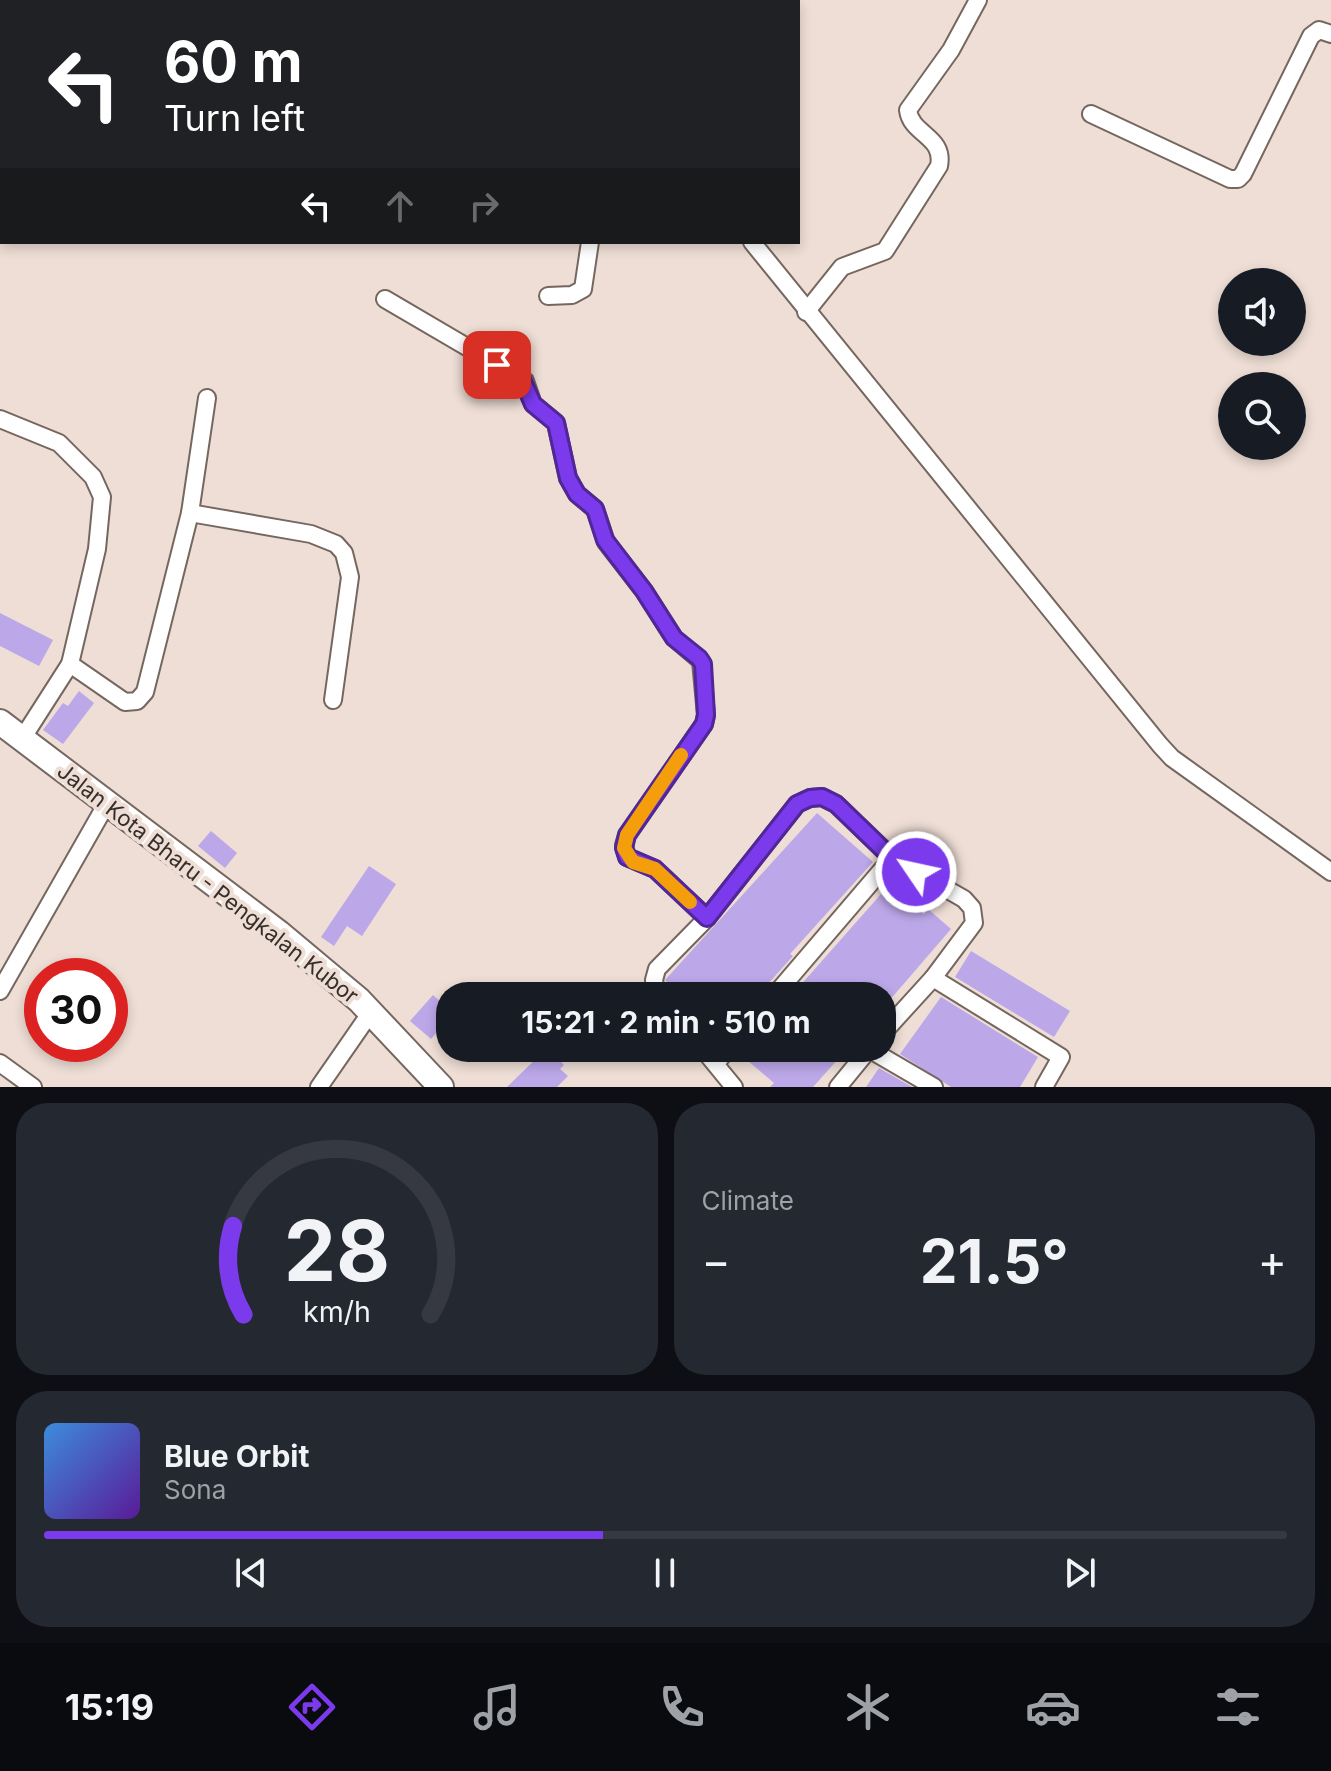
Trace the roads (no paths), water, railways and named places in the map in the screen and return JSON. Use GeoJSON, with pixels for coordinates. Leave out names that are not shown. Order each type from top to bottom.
{"type":"FeatureCollection","features":[{"type":"Feature","properties":{"kind":"main road","name":"Jalan Kota Bharu - Pengkalan Kubor"},"geometry":{"type":"LineString","coordinates":[[0,722],[279,933],[371,1012],[441,1087]]}},
{"type":"Feature","properties":{"kind":"street"},"geometry":{"type":"LineString","coordinates":[[806,312],[842,267],[885,251],[939,166],[940,150],[936,142],[911,121],[908,110],[951,50],[978,0]]}},
{"type":"Feature","properties":{"kind":"street"},"geometry":{"type":"LineString","coordinates":[[1091,114],[1230,179],[1238,179],[1311,36],[1319,30],[1331,34]]}},
{"type":"Feature","properties":{"kind":"street"},"geometry":{"type":"LineString","coordinates":[[548,296],[572,295],[583,289],[590,244]]}},
{"type":"Feature","properties":{"kind":"street"},"geometry":{"type":"LineString","coordinates":[[754,244],[1160,745],[1172,758],[1331,872]]}},
{"type":"Feature","properties":{"kind":"street"},"geometry":{"type":"LineString","coordinates":[[385,299],[525,381],[533,404],[556,423],[568,478],[577,494],[595,509],[605,540],[644,591],[674,638],[701,661],[705,721],[627,835],[624,848],[633,862],[655,869],[707,918]]}},
{"type":"Feature","properties":{"kind":"street"},"geometry":{"type":"LineString","coordinates":[[70,664],[119,699],[131,702],[142,697],[148,686],[190,513],[207,398]]}},
{"type":"Feature","properties":{"kind":"street"},"geometry":{"type":"LineString","coordinates":[[0,419],[59,443],[100,487],[102,497],[97,549],[70,664],[22,739]]}},
{"type":"Feature","properties":{"kind":"street"},"geometry":{"type":"LineString","coordinates":[[190,513],[311,534],[336,544],[344,553],[350,577],[333,700]]}},
{"type":"Feature","properties":{"kind":"street"},"geometry":{"type":"LineString","coordinates":[[654,982],[657,969],[707,918],[797,804],[822,797],[836,804],[892,858],[964,899],[972,908],[974,923],[933,978],[896,1019]]}},
{"type":"Feature","properties":{"kind":"street"},"geometry":{"type":"LineString","coordinates":[[0,991],[107,803]]}},
{"type":"Feature","properties":{"kind":"street"},"geometry":{"type":"LineString","coordinates":[[786,982],[892,858]]}},
{"type":"Feature","properties":{"kind":"street"},"geometry":{"type":"LineString","coordinates":[[933,978],[1061,1057],[1044,1087]]}},
{"type":"Feature","properties":{"kind":"street"},"geometry":{"type":"LineString","coordinates":[[319,1087],[371,1012]]}},
{"type":"Feature","properties":{"kind":"street"},"geometry":{"type":"LineString","coordinates":[[838,1087],[858,1062]]}},
{"type":"Feature","properties":{"kind":"street"},"geometry":{"type":"LineString","coordinates":[[892,1062],[934,1087]]}},
{"type":"Feature","properties":{"kind":"street"},"geometry":{"type":"LineString","coordinates":[[0,1063],[28,1080],[33,1087]]}},
{"type":"Feature","properties":{"kind":"street"},"geometry":{"type":"LineString","coordinates":[[716,1063],[734,1087]]}}]}
